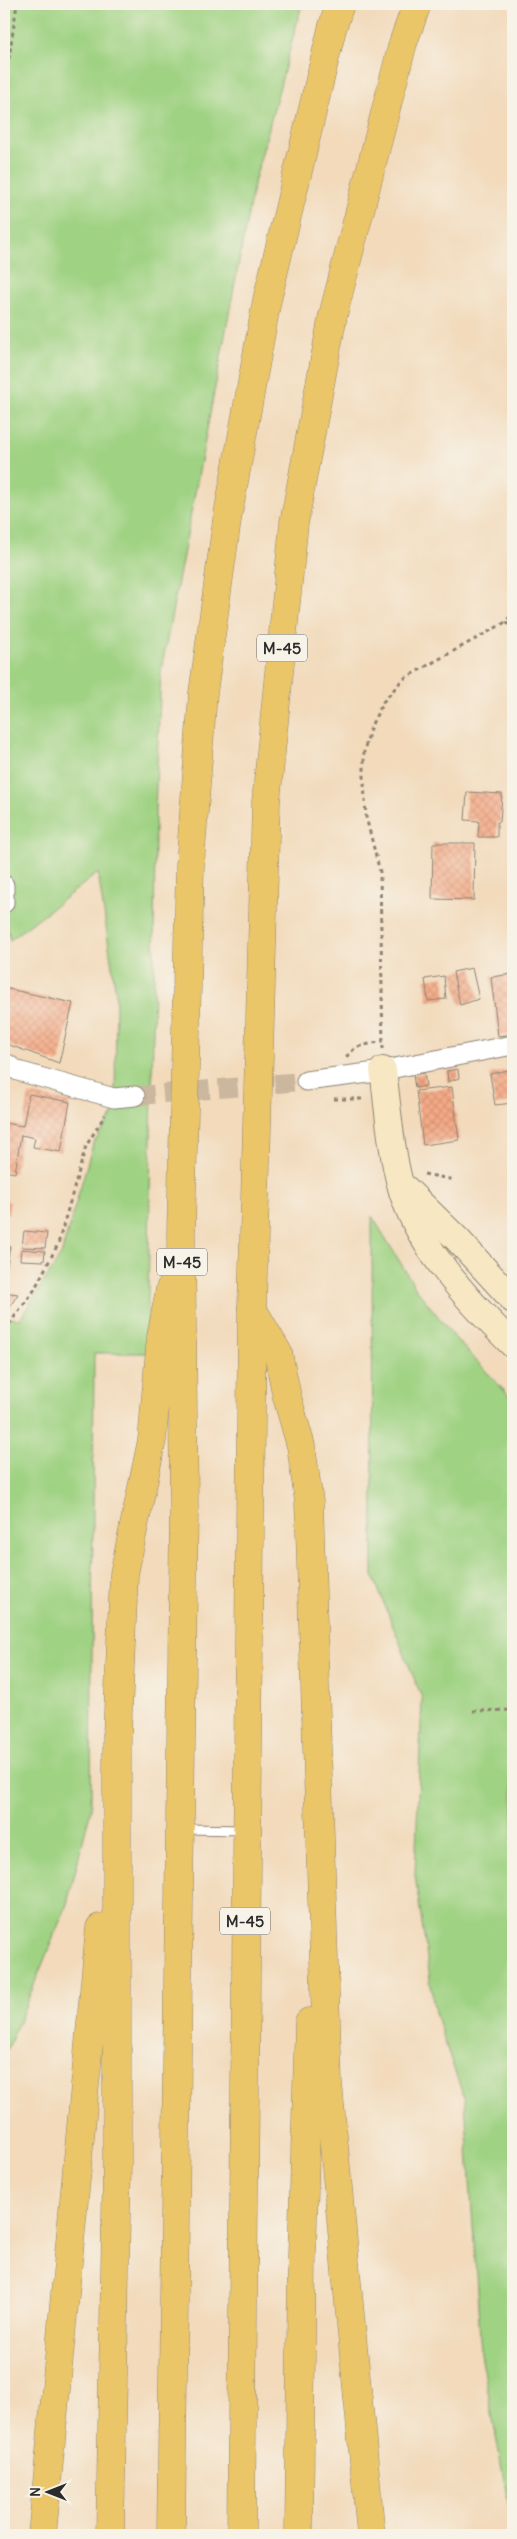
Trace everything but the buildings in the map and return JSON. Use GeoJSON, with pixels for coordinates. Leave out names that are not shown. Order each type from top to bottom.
{"type":"FeatureCollection","features":[{"type":"Feature","properties":{"kind":"highway","name":"M-45"},"geometry":{"type":"LineString","coordinates":[[171,2535],[184,1516],[181,1233],[190,865],[203,693],[227,520],[267,300],[332,29],[340,4]]}},
{"type":"Feature","properties":{"kind":"highway","name":"M-45"},"geometry":{"type":"LineString","coordinates":[[240,2535],[252,1307],[266,802],[294,523],[333,315],[403,43],[417,4]]}},
{"type":"Feature","properties":{"kind":"highway"},"geometry":{"type":"LineString","coordinates":[[110,2535],[117,2163],[117,1735],[124,1574],[152,1440],[161,1337],[181,1233]]}},
{"type":"Feature","properties":{"kind":"highway"},"geometry":{"type":"LineString","coordinates":[[252,1307],[278,1353],[286,1397],[301,1446],[309,1502],[328,2083],[372,2535]]}},
{"type":"Feature","properties":{"kind":"highway"},"geometry":{"type":"LineString","coordinates":[[299,2535],[315,1686]]}},
{"type":"Feature","properties":{"kind":"highway"},"geometry":{"type":"LineString","coordinates":[[42,2535],[117,1735]]}},
{"type":"Feature","properties":{"kind":"main road"},"geometry":{"type":"LineString","coordinates":[[383,1070],[399,1182],[416,1226],[477,1310],[513,1345]]}},
{"type":"Feature","properties":{"kind":"main road"},"geometry":{"type":"LineString","coordinates":[[399,1182],[458,1240],[513,1300]]}},
{"type":"Feature","properties":{"kind":"street"},"geometry":{"type":"LineString","coordinates":[[4,885],[4,903]]}},
{"type":"Feature","properties":{"kind":"street"},"geometry":{"type":"LineString","coordinates":[[306,1082],[383,1070],[513,1045]]}},
{"type":"Feature","properties":{"kind":"street"},"geometry":{"type":"LineString","coordinates":[[4,1062],[18,1071],[114,1098],[135,1096]]}},
{"type":"Feature","properties":{"kind":"lane"},"geometry":{"type":"LineString","coordinates":[[181,1829],[246,1830]]}},
{"type":"Feature","properties":{"kind":"path"},"geometry":{"type":"LineString","coordinates":[[4,92],[17,4]]}},
{"type":"Feature","properties":{"kind":"path"},"geometry":{"type":"LineString","coordinates":[[383,1070],[380,872],[366,817],[364,751],[371,726],[383,702],[403,679],[506,622],[513,612]]}},
{"type":"Feature","properties":{"kind":"path"},"geometry":{"type":"LineString","coordinates":[[506,622],[513,628]]}},
{"type":"Feature","properties":{"kind":"path"},"geometry":{"type":"LineString","coordinates":[[4,1331],[33,1292],[58,1244],[86,1146],[114,1098]]}},
{"type":"Feature","properties":{"kind":"path"},"geometry":{"type":"LineString","coordinates":[[330,1099],[365,1098]]}},
{"type":"Feature","properties":{"kind":"path"},"geometry":{"type":"LineString","coordinates":[[472,1711],[513,1710]]}},
{"type":"Feature","properties":{"kind":"green space"},"geometry":{"type":"Polygon","coordinates":[[[4,4],[302,4],[254,183],[161,671],[155,810],[154,980],[147,1353],[94,1353],[91,1809],[67,1904],[4,2058],[4,1317],[20,1319],[61,1255],[93,1144],[115,1112],[116,993],[98,873],[10,940],[4,915],[4,4]]]}},
{"type":"Feature","properties":{"kind":"green space"},"geometry":{"type":"Polygon","coordinates":[[[372,1216],[417,1290],[456,1339],[513,1400],[513,2530],[481,2353],[465,2101],[435,2013],[415,1875],[422,1698],[373,1576],[372,1216]]]}},
{"type":"Feature","properties":{"kind":"tunnel"},"geometry":{"type":"LineString","coordinates":[[135,1096],[306,1081]]}}]}
